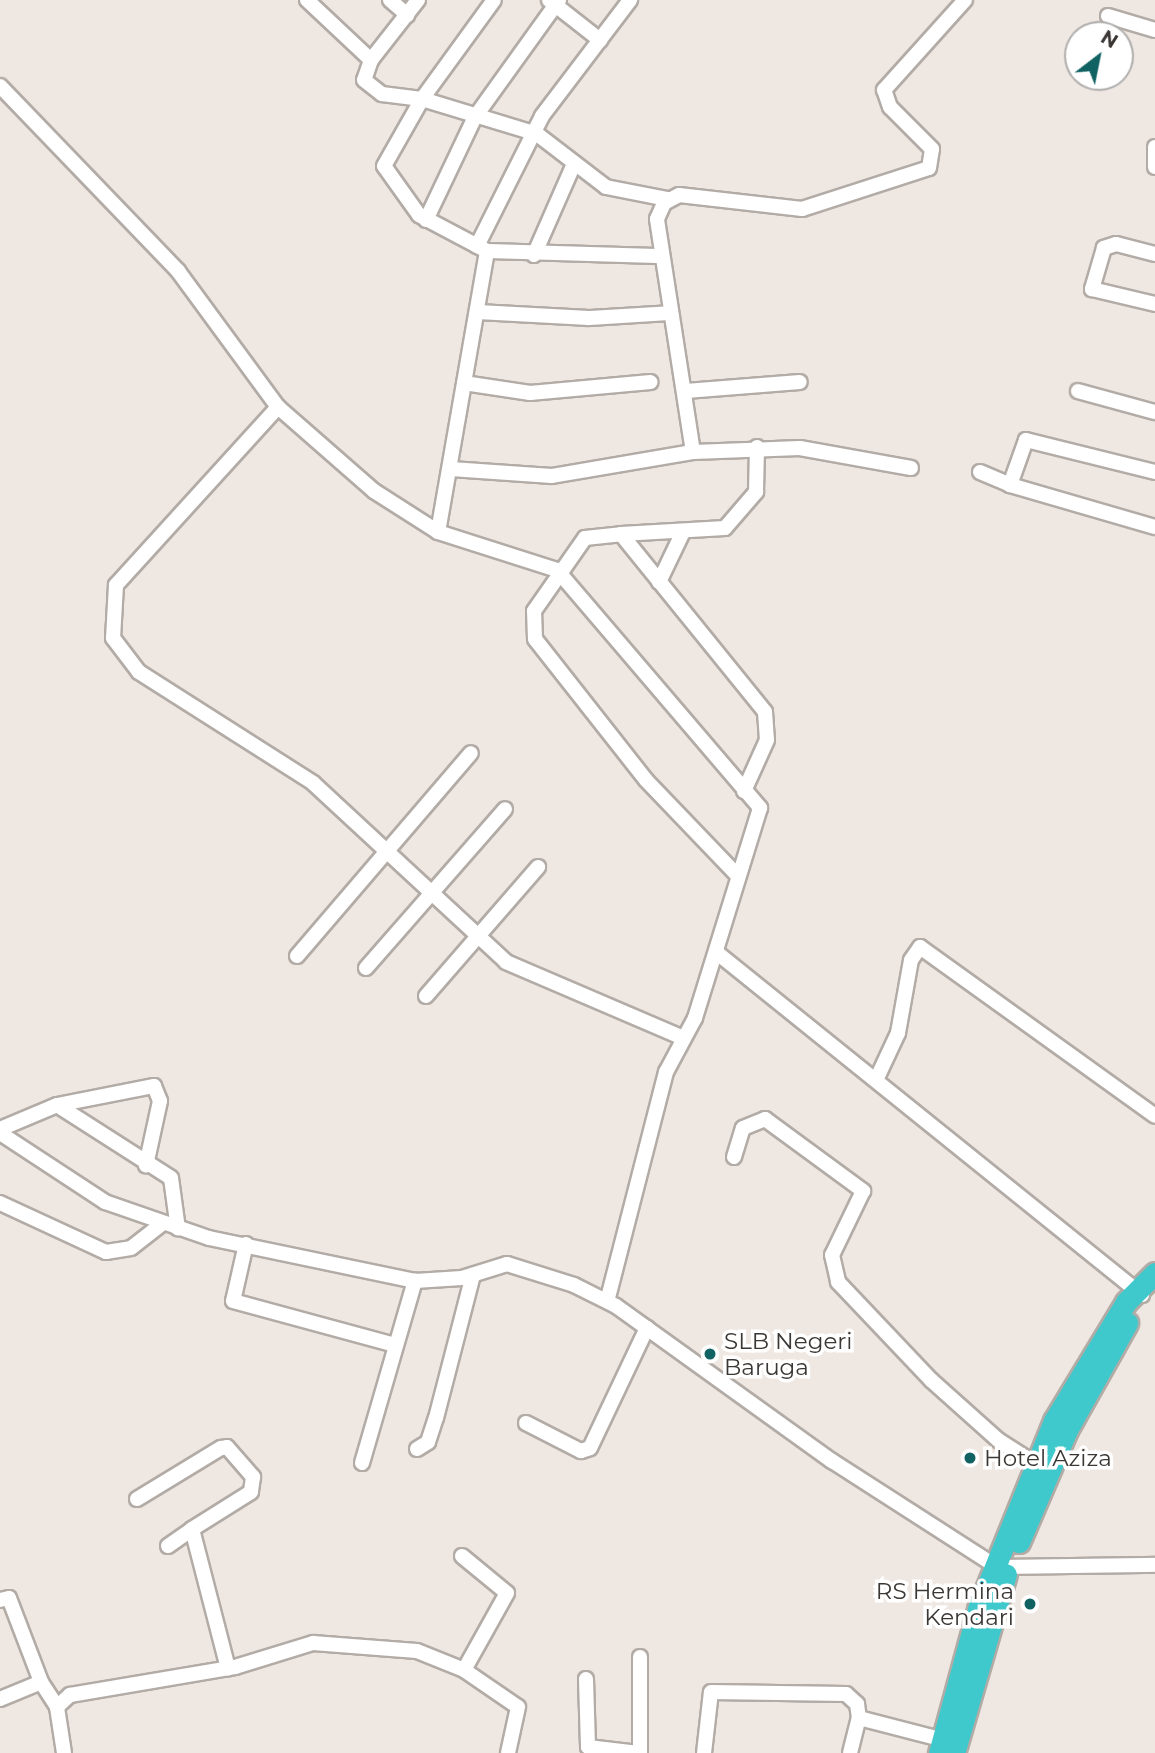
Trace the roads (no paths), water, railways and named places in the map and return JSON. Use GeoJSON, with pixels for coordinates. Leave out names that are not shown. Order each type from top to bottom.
{"type":"FeatureCollection","features":[{"type":"Feature","properties":{"kind":"highway"},"geometry":{"type":"LineString","coordinates":[[1001,1566],[1067,1430],[1155,1273]]}},
{"type":"Feature","properties":{"kind":"highway"},"geometry":{"type":"LineString","coordinates":[[945,1748],[1001,1566],[1037,1464],[1091,1354],[1145,1292]]}},
{"type":"Feature","properties":{"kind":"street"},"geometry":{"type":"LineString","coordinates":[[307,0],[371,60]]}},
{"type":"Feature","properties":{"kind":"street"},"geometry":{"type":"LineString","coordinates":[[390,0],[407,15]]}},
{"type":"Feature","properties":{"kind":"street"},"geometry":{"type":"LineString","coordinates":[[418,0],[371,60],[364,80],[382,94],[422,99],[537,134],[606,187],[668,199],[813,207],[929,168],[932,149],[890,107],[884,90],[965,0]]}},
{"type":"Feature","properties":{"kind":"street"},"geometry":{"type":"LineString","coordinates":[[494,0],[422,99],[384,166],[398,191],[426,220],[482,248],[534,256],[658,257]]}},
{"type":"Feature","properties":{"kind":"street"},"geometry":{"type":"LineString","coordinates":[[438,532],[478,312],[482,248],[559,88],[630,0]]}},
{"type":"Feature","properties":{"kind":"street"},"geometry":{"type":"LineString","coordinates":[[426,220],[475,117],[555,2],[600,40]]}},
{"type":"Feature","properties":{"kind":"street"},"geometry":{"type":"LineString","coordinates":[[1108,16],[1155,30]]}},
{"type":"Feature","properties":{"kind":"street"},"geometry":{"type":"LineString","coordinates":[[0,86],[178,271],[278,407],[374,491],[438,532],[557,570],[760,808],[716,952],[683,1038],[666,1072],[607,1301]]}},
{"type":"Feature","properties":{"kind":"street"},"geometry":{"type":"LineString","coordinates":[[1155,147],[1155,167]]}},
{"type":"Feature","properties":{"kind":"street"},"geometry":{"type":"LineString","coordinates":[[534,256],[574,163]]}},
{"type":"Feature","properties":{"kind":"street"},"geometry":{"type":"LineString","coordinates":[[668,199],[657,219],[658,257],[686,391],[692,452]]}},
{"type":"Feature","properties":{"kind":"street"},"geometry":{"type":"LineString","coordinates":[[1155,254],[1116,244],[1104,248],[1092,289],[1155,304]]}},
{"type":"Feature","properties":{"kind":"street"},"geometry":{"type":"LineString","coordinates":[[478,312],[589,318],[670,313]]}},
{"type":"Feature","properties":{"kind":"street"},"geometry":{"type":"LineString","coordinates":[[464,383],[530,393],[650,382]]}},
{"type":"Feature","properties":{"kind":"street"},"geometry":{"type":"LineString","coordinates":[[686,391],[800,382]]}},
{"type":"Feature","properties":{"kind":"street"},"geometry":{"type":"LineString","coordinates":[[1078,391],[1155,412]]}},
{"type":"Feature","properties":{"kind":"street"},"geometry":{"type":"LineString","coordinates":[[278,407],[116,585],[113,638],[139,672],[313,783],[478,937],[514,967],[683,1038]]}},
{"type":"Feature","properties":{"kind":"street"},"geometry":{"type":"LineString","coordinates":[[1010,485],[1026,440],[1155,472]]}},
{"type":"Feature","properties":{"kind":"street"},"geometry":{"type":"LineString","coordinates":[[450,469],[552,476],[692,452],[757,447],[911,468]]}},
{"type":"Feature","properties":{"kind":"street"},"geometry":{"type":"LineString","coordinates":[[738,876],[646,780],[535,639],[534,611],[557,570],[585,538],[725,528],[744,511],[756,492],[757,447]]}},
{"type":"Feature","properties":{"kind":"street"},"geometry":{"type":"LineString","coordinates":[[980,472],[1010,485],[1155,527]]}},
{"type":"Feature","properties":{"kind":"street"},"geometry":{"type":"LineString","coordinates":[[659,582],[682,532]]}},
{"type":"Feature","properties":{"kind":"street"},"geometry":{"type":"LineString","coordinates":[[621,534],[768,719],[767,740],[744,791]]}},
{"type":"Feature","properties":{"kind":"street"},"geometry":{"type":"LineString","coordinates":[[297,956],[384,849],[471,753]]}},
{"type":"Feature","properties":{"kind":"street"},"geometry":{"type":"LineString","coordinates":[[366,968],[505,809]]}},
{"type":"Feature","properties":{"kind":"street"},"geometry":{"type":"LineString","coordinates":[[426,996],[538,867]]}},
{"type":"Feature","properties":{"kind":"street"},"geometry":{"type":"LineString","coordinates":[[877,1078],[898,1033],[911,960],[920,947],[1155,1116]]}},
{"type":"Feature","properties":{"kind":"street"},"geometry":{"type":"LineString","coordinates":[[716,952],[1145,1292]]}},
{"type":"Feature","properties":{"kind":"street"},"geometry":{"type":"LineString","coordinates":[[146,1165],[159,1089],[57,1105],[0,1131],[77,1187],[159,1225],[415,1281],[472,1275],[518,1265],[607,1301],[832,1461],[1001,1566],[1155,1565]]}},
{"type":"Feature","properties":{"kind":"street"},"geometry":{"type":"LineString","coordinates":[[57,1105],[175,1182],[178,1229]]}},
{"type":"Feature","properties":{"kind":"street"},"geometry":{"type":"LineString","coordinates":[[734,1157],[743,1128],[765,1119],[863,1191],[832,1255],[838,1282],[947,1395],[998,1440],[1037,1464]]}},
{"type":"Feature","properties":{"kind":"street"},"geometry":{"type":"LineString","coordinates":[[0,1203],[106,1252],[131,1248],[159,1225]]}},
{"type":"Feature","properties":{"kind":"street"},"geometry":{"type":"LineString","coordinates":[[246,1244],[233,1301],[396,1345]]}},
{"type":"Feature","properties":{"kind":"street"},"geometry":{"type":"LineString","coordinates":[[417,1450],[428,1442],[436,1418],[472,1275]]}},
{"type":"Feature","properties":{"kind":"street"},"geometry":{"type":"LineString","coordinates":[[362,1463],[415,1281]]}},
{"type":"Feature","properties":{"kind":"street"},"geometry":{"type":"LineString","coordinates":[[526,1423],[581,1451],[590,1448],[647,1328]]}},
{"type":"Feature","properties":{"kind":"street"},"geometry":{"type":"LineString","coordinates":[[137,1499],[227,1447],[256,1484],[167,1546]]}},
{"type":"Feature","properties":{"kind":"street"},"geometry":{"type":"LineString","coordinates":[[192,1529],[228,1668]]}},
{"type":"Feature","properties":{"kind":"street"},"geometry":{"type":"LineString","coordinates":[[462,1556],[507,1593],[464,1670]]}},
{"type":"Feature","properties":{"kind":"street"},"geometry":{"type":"LineString","coordinates":[[0,1601],[9,1598],[41,1682],[57,1707],[64,1753]]}},
{"type":"Feature","properties":{"kind":"street"},"geometry":{"type":"LineString","coordinates":[[57,1707],[83,1691],[228,1668],[313,1643],[416,1651],[464,1670],[518,1707],[508,1753]]}},
{"type":"Feature","properties":{"kind":"street"},"geometry":{"type":"LineString","coordinates":[[586,1679],[588,1746],[640,1753],[640,1657]]}},
{"type":"Feature","properties":{"kind":"street"},"geometry":{"type":"LineString","coordinates":[[0,1699],[41,1682]]}},
{"type":"Feature","properties":{"kind":"street"},"geometry":{"type":"LineString","coordinates":[[704,1753],[711,1692],[846,1693],[858,1704],[859,1718],[850,1753]]}},
{"type":"Feature","properties":{"kind":"street"},"geometry":{"type":"LineString","coordinates":[[859,1718],[945,1748]]}},
{"type":"Feature","properties":{"kind":"place","name":"SLB Negeri Baruga"},"geometry":{"type":"Point","coordinates":[710,1354]}},
{"type":"Feature","properties":{"kind":"place","name":"Hotel Aziza"},"geometry":{"type":"Point","coordinates":[970,1458]}},
{"type":"Feature","properties":{"kind":"place","name":"RS Hermina Kendari"},"geometry":{"type":"Point","coordinates":[1030,1604]}}]}
